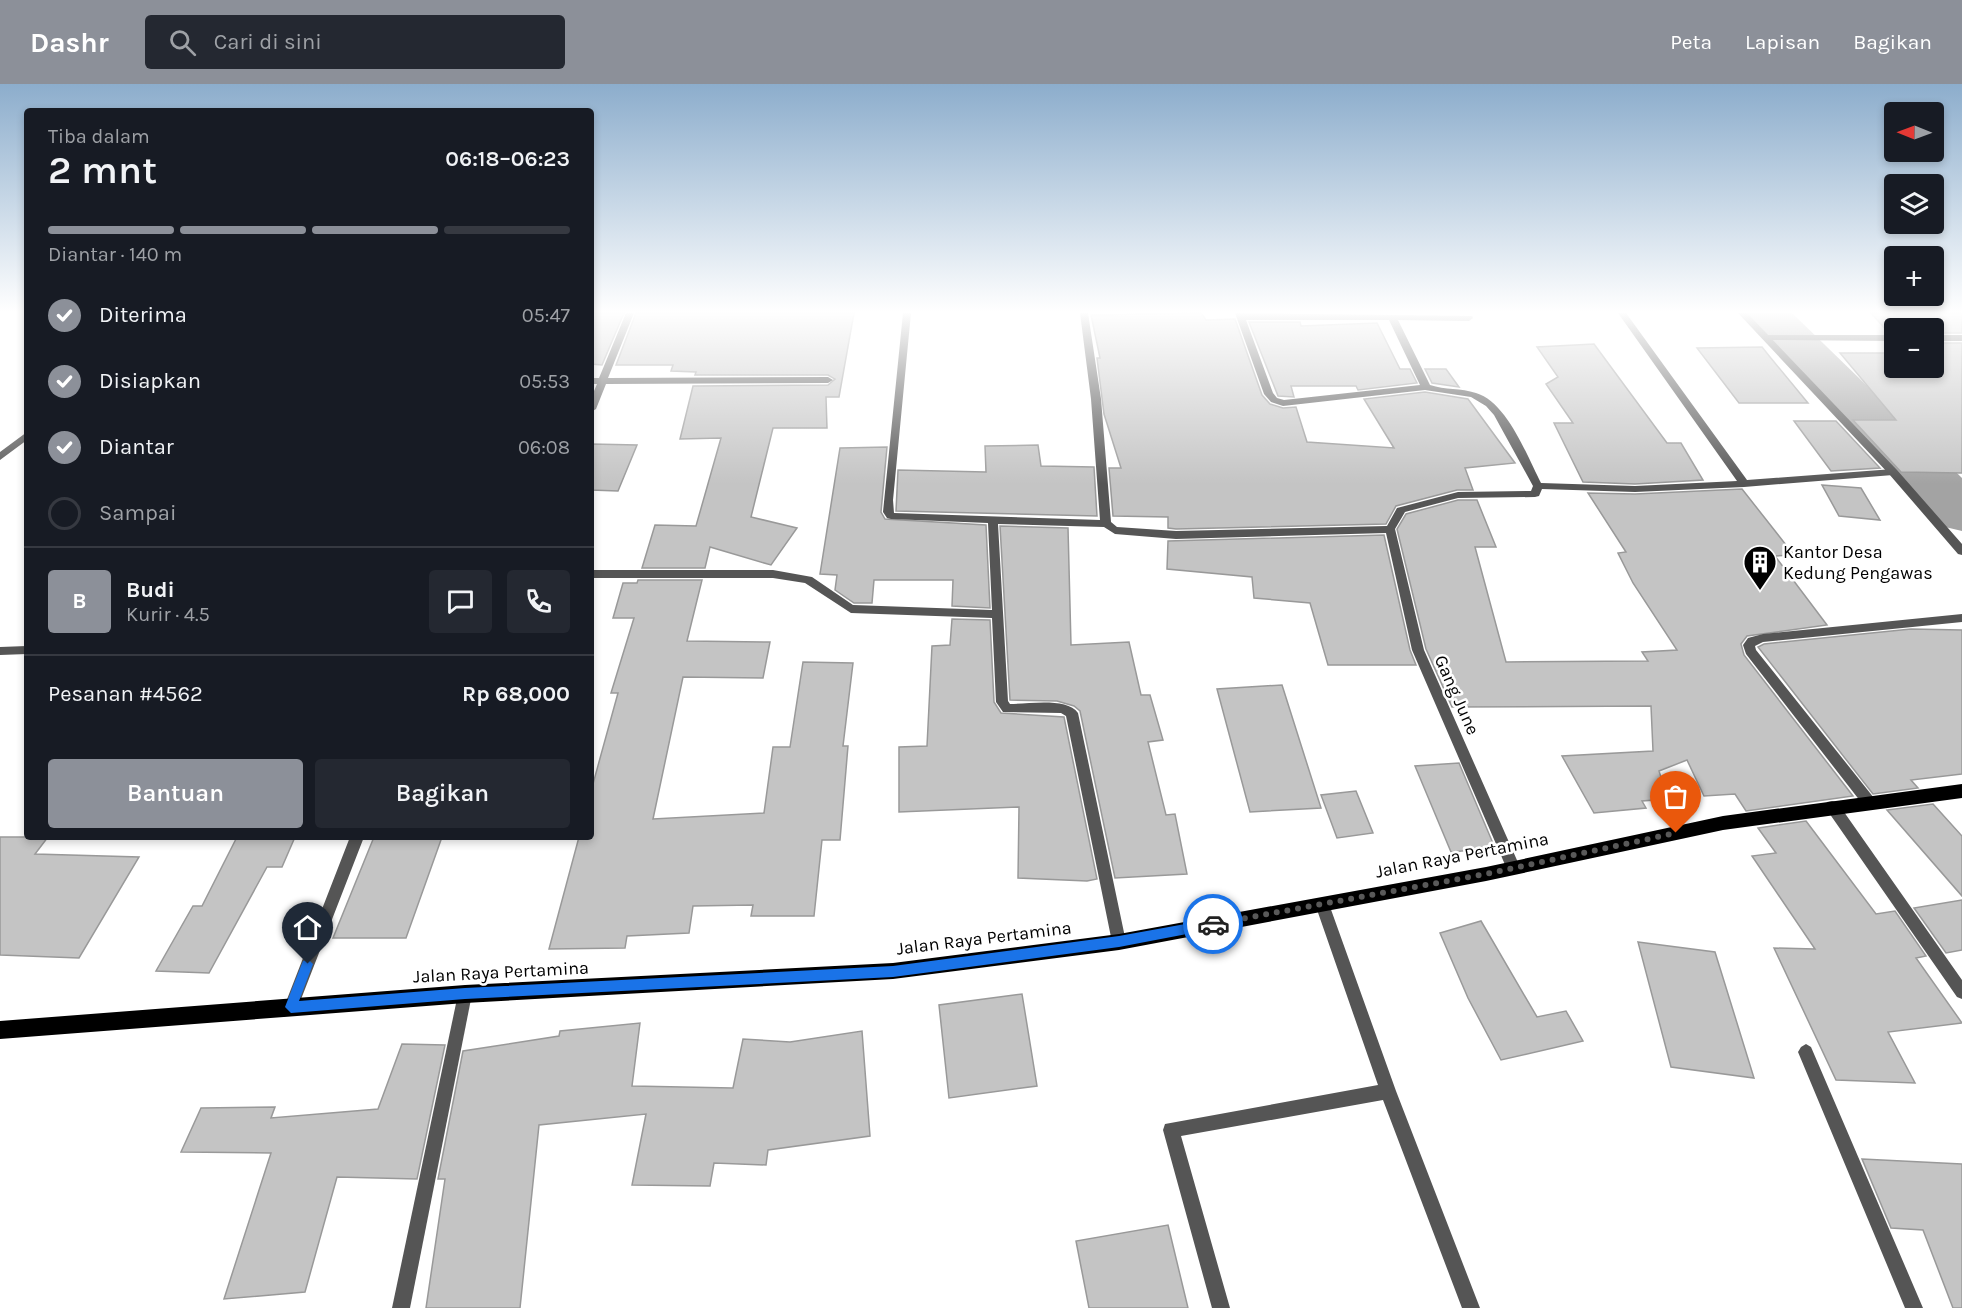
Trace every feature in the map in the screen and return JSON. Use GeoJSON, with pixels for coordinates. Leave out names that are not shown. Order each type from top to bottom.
{"type":"FeatureCollection","features":[{"type":"Feature","properties":{"kind":"main road","name":"Jalan Raya Pertamina"},"geometry":{"type":"LineString","coordinates":[[0,1030],[465,994],[893,971],[1119,942],[1513,867],[1723,823],[1832,806],[1962,791]]}},
{"type":"Feature","properties":{"kind":"street"},"geometry":{"type":"LineString","coordinates":[[902,370],[888,512],[896,518],[1106,524],[1115,530],[1176,535],[1390,529],[1401,510],[1458,495],[1534,494],[1538,486]]}},
{"type":"Feature","properties":{"kind":"street"},"geometry":{"type":"LineString","coordinates":[[1092,370],[1106,524]]}},
{"type":"Feature","properties":{"kind":"street"},"geometry":{"type":"LineString","coordinates":[[1260,370],[1269,394],[1274,400],[1283,403],[1426,387],[1434,391],[1468,393],[1489,404],[1538,486]]}},
{"type":"Feature","properties":{"kind":"street"},"geometry":{"type":"LineString","coordinates":[[1418,370],[1426,387]]}},
{"type":"Feature","properties":{"kind":"street"},"geometry":{"type":"LineString","coordinates":[[1663,370],[1744,484]]}},
{"type":"Feature","properties":{"kind":"street"},"geometry":{"type":"LineString","coordinates":[[1797,370],[1893,472],[1962,551]]}},
{"type":"Feature","properties":{"kind":"street"},"geometry":{"type":"LineString","coordinates":[[596,381],[828,380]]}},
{"type":"Feature","properties":{"kind":"street"},"geometry":{"type":"LineString","coordinates":[[0,457],[24,437]]}},
{"type":"Feature","properties":{"kind":"street"},"geometry":{"type":"LineString","coordinates":[[1538,486],[1635,489],[1744,484],[1893,472]]}},
{"type":"Feature","properties":{"kind":"street"},"geometry":{"type":"LineString","coordinates":[[993,519],[996,614],[1004,707],[1063,708],[1072,713],[1119,942]]}},
{"type":"Feature","properties":{"kind":"street","name":"Gang June"},"geometry":{"type":"LineString","coordinates":[[1390,529],[1418,650],[1513,867]]}},
{"type":"Feature","properties":{"kind":"street"},"geometry":{"type":"LineString","coordinates":[[594,574],[784,575],[808,580],[851,609],[996,614]]}},
{"type":"Feature","properties":{"kind":"street"},"geometry":{"type":"LineString","coordinates":[[1869,802],[1750,651],[1749,645],[1752,641],[1763,638],[1962,618]]}},
{"type":"Feature","properties":{"kind":"street"},"geometry":{"type":"LineString","coordinates":[[0,651],[24,650]]}},
{"type":"Feature","properties":{"kind":"street"},"geometry":{"type":"LineString","coordinates":[[1832,806],[1962,992]]}},
{"type":"Feature","properties":{"kind":"street"},"geometry":{"type":"LineString","coordinates":[[291,1007],[356,840]]}},
{"type":"Feature","properties":{"kind":"street"},"geometry":{"type":"LineString","coordinates":[[1322,904],[1388,1091],[1471,1308]]}},
{"type":"Feature","properties":{"kind":"street"},"geometry":{"type":"LineString","coordinates":[[401,1308],[465,994]]}},
{"type":"Feature","properties":{"kind":"street"},"geometry":{"type":"LineString","coordinates":[[1806,1052],[1914,1308]]}},
{"type":"Feature","properties":{"kind":"street"},"geometry":{"type":"LineString","coordinates":[[1221,1308],[1171,1130],[1388,1091]]}},
{"type":"Feature","properties":{"kind":"building"},"geometry":{"type":"Polygon","coordinates":[[[844,370],[839,397],[826,397],[827,428],[773,428],[751,517],[797,528],[771,565],[710,547],[705,568],[642,568],[655,525],[696,526],[721,438],[680,439],[693,386],[828,385],[835,379],[828,375],[695,375],[696,372],[671,371],[844,370]]]}},
{"type":"Feature","properties":{"kind":"building"},"geometry":{"type":"Polygon","coordinates":[[[1099,370],[1253,370],[1262,395],[1270,404],[1283,408],[1296,407],[1307,442],[1394,448],[1364,399],[1425,392],[1468,399],[1515,463],[1465,468],[1473,490],[1457,490],[1396,506],[1386,524],[1176,529],[1168,528],[1168,517],[1113,516],[1109,468],[1121,468],[1104,414],[1099,370]]]}},
{"type":"Feature","properties":{"kind":"building"},"geometry":{"type":"Polygon","coordinates":[[[1268,370],[1411,370],[1417,383],[1358,390],[1356,386],[1291,386],[1294,397],[1278,396],[1268,370]]]}},
{"type":"Feature","properties":{"kind":"building"},"geometry":{"type":"Polygon","coordinates":[[[1426,370],[1447,370],[1459,387],[1432,383],[1426,370]]]}},
{"type":"Feature","properties":{"kind":"building"},"geometry":{"type":"Polygon","coordinates":[[[1553,370],[1613,370],[1667,443],[1681,443],[1703,480],[1635,484],[1583,482],[1554,423],[1573,423],[1546,384],[1558,377],[1553,370]]]}},
{"type":"Feature","properties":{"kind":"building"},"geometry":{"type":"Polygon","coordinates":[[[1714,370],[1781,370],[1808,403],[1739,403],[1714,370]]]}},
{"type":"Feature","properties":{"kind":"building"},"geometry":{"type":"Polygon","coordinates":[[[1854,370],[1884,370],[1884,378],[1944,378],[1944,370],[1962,370],[1962,473],[1901,472],[1853,420],[1896,420],[1854,370]]]}},
{"type":"Feature","properties":{"kind":"building"},"geometry":{"type":"Polygon","coordinates":[[[1794,421],[1836,421],[1880,468],[1831,471],[1794,421]]]}},
{"type":"Feature","properties":{"kind":"building"},"geometry":{"type":"Polygon","coordinates":[[[594,444],[637,445],[618,491],[594,490],[594,444]]]}},
{"type":"Feature","properties":{"kind":"building"},"geometry":{"type":"Polygon","coordinates":[[[1038,445],[1041,466],[1094,467],[1097,516],[896,511],[898,470],[986,472],[985,446],[1038,445]]]}},
{"type":"Feature","properties":{"kind":"building"},"geometry":{"type":"Polygon","coordinates":[[[887,447],[881,512],[885,519],[986,525],[990,608],[952,606],[953,580],[874,580],[872,603],[854,603],[835,590],[837,575],[820,574],[840,448],[887,447]]]}},
{"type":"Feature","properties":{"kind":"building"},"geometry":{"type":"Polygon","coordinates":[[[1822,485],[1861,488],[1880,520],[1839,516],[1822,485]]]}},
{"type":"Feature","properties":{"kind":"building"},"geometry":{"type":"Polygon","coordinates":[[[1742,489],[1794,555],[1775,556],[1827,625],[1747,636],[1741,644],[1744,655],[1853,796],[1746,811],[1735,794],[1704,796],[1687,760],[1659,771],[1668,799],[1642,801],[1646,808],[1594,813],[1562,756],[1653,751],[1651,706],[1452,707],[1426,649],[1397,529],[1406,514],[1458,500],[1477,500],[1496,547],[1475,547],[1506,662],[1648,661],[1642,652],[1677,650],[1633,583],[1618,553],[1626,552],[1588,493],[1635,494],[1742,489]]]}},
{"type":"Feature","properties":{"kind":"building"},"geometry":{"type":"Polygon","coordinates":[[[1000,526],[1068,528],[1071,645],[1129,642],[1141,695],[1150,695],[1163,740],[1148,742],[1166,815],[1175,814],[1187,874],[1115,878],[1080,711],[1074,706],[1057,701],[1010,700],[1000,526]]]}},
{"type":"Feature","properties":{"kind":"building"},"geometry":{"type":"Polygon","coordinates":[[[1384,535],[1410,650],[1416,665],[1328,665],[1310,603],[1254,598],[1252,577],[1167,569],[1168,541],[1384,535]]]}},
{"type":"Feature","properties":{"kind":"building"},"geometry":{"type":"Polygon","coordinates":[[[638,580],[702,580],[687,641],[770,642],[763,678],[683,677],[653,819],[764,813],[773,747],[790,747],[803,662],[853,663],[843,746],[848,746],[840,840],[822,840],[814,916],[751,916],[753,905],[693,906],[689,933],[627,936],[625,948],[549,949],[578,840],[594,840],[594,780],[618,693],[611,693],[634,618],[613,618],[623,583],[637,583],[638,580]]]}},
{"type":"Feature","properties":{"kind":"building"},"geometry":{"type":"Polygon","coordinates":[[[952,619],[990,620],[994,702],[1001,713],[1064,717],[1097,879],[1087,881],[1018,878],[1019,807],[899,812],[899,747],[927,746],[932,646],[950,645],[952,619]]]}},
{"type":"Feature","properties":{"kind":"building"},"geometry":{"type":"Polygon","coordinates":[[[1911,629],[1962,630],[1962,774],[1911,780],[1918,788],[1873,794],[1758,647],[1764,644],[1911,629]]]}},
{"type":"Feature","properties":{"kind":"building"},"geometry":{"type":"Polygon","coordinates":[[[1282,685],[1321,808],[1250,812],[1217,689],[1282,685]]]}},
{"type":"Feature","properties":{"kind":"building"},"geometry":{"type":"Polygon","coordinates":[[[1459,763],[1495,848],[1451,852],[1415,766],[1459,763]]]}},
{"type":"Feature","properties":{"kind":"building"},"geometry":{"type":"Polygon","coordinates":[[[1356,791],[1373,833],[1337,838],[1321,795],[1356,791]]]}},
{"type":"Feature","properties":{"kind":"building"},"geometry":{"type":"Polygon","coordinates":[[[1933,804],[1962,836],[1962,896],[1887,810],[1933,804]]]}},
{"type":"Feature","properties":{"kind":"building"},"geometry":{"type":"Polygon","coordinates":[[[1806,821],[1876,914],[1895,911],[1926,956],[1916,958],[1962,1023],[1888,1032],[1915,1083],[1836,1080],[1774,948],[1815,949],[1752,856],[1776,853],[1758,828],[1806,821]]]}},
{"type":"Feature","properties":{"kind":"building"},"geometry":{"type":"Polygon","coordinates":[[[0,837],[46,840],[35,854],[139,857],[79,958],[0,955],[0,837]]]}},
{"type":"Feature","properties":{"kind":"building"},"geometry":{"type":"Polygon","coordinates":[[[235,840],[294,840],[282,867],[267,867],[209,973],[156,971],[193,906],[202,906],[235,840]]]}},
{"type":"Feature","properties":{"kind":"building"},"geometry":{"type":"Polygon","coordinates":[[[373,840],[441,840],[406,938],[333,938],[373,840]]]}},
{"type":"Feature","properties":{"kind":"building"},"geometry":{"type":"Polygon","coordinates":[[[1962,900],[1962,950],[1946,953],[1914,908],[1962,900]]]}},
{"type":"Feature","properties":{"kind":"building"},"geometry":{"type":"Polygon","coordinates":[[[1481,921],[1537,1017],[1566,1011],[1583,1041],[1501,1060],[1468,998],[1440,933],[1481,921]]]}},
{"type":"Feature","properties":{"kind":"building"},"geometry":{"type":"Polygon","coordinates":[[[1638,942],[1715,952],[1754,1078],[1671,1067],[1638,942]]]}},
{"type":"Feature","properties":{"kind":"building"},"geometry":{"type":"Polygon","coordinates":[[[1022,994],[1037,1086],[949,1098],[939,1005],[1022,994]]]}},
{"type":"Feature","properties":{"kind":"building"},"geometry":{"type":"Polygon","coordinates":[[[640,1023],[632,1086],[733,1088],[743,1039],[790,1042],[862,1031],[870,1136],[768,1150],[766,1165],[714,1163],[710,1186],[632,1185],[646,1114],[539,1125],[520,1308],[426,1308],[445,1179],[438,1179],[463,1051],[559,1036],[560,1031],[640,1023]]]}},
{"type":"Feature","properties":{"kind":"building"},"geometry":{"type":"Polygon","coordinates":[[[402,1044],[445,1045],[417,1179],[337,1177],[305,1292],[224,1299],[271,1153],[181,1152],[201,1108],[275,1107],[271,1118],[378,1109],[402,1044]]]}},
{"type":"Feature","properties":{"kind":"building"},"geometry":{"type":"Polygon","coordinates":[[[1862,1159],[1962,1164],[1962,1308],[1953,1308],[1923,1230],[1891,1228],[1862,1159]]]}},
{"type":"Feature","properties":{"kind":"building"},"geometry":{"type":"Polygon","coordinates":[[[1168,1225],[1188,1308],[1089,1308],[1076,1241],[1168,1225]]]}},
{"type":"Feature","properties":{"kind":"waterway"},"geometry":{"type":"LineString","coordinates":[[1822,370],[1962,512]]}},
{"type":"Feature","properties":{"kind":"way so far"},"geometry":{"type":"LineString","coordinates":[[1213,924],[1486,874],[1676,833]]}},
{"type":"Feature","properties":{"kind":"place","name":"Kantor Desa Kedung Pengawas"},"geometry":{"type":"Point","coordinates":[1760,591]}},
{"type":"Feature","properties":{"kind":"route"},"geometry":{"type":"LineString","coordinates":[[308,964],[291,1007],[465,994],[669,985],[893,971],[1119,942],[1213,924]]}}]}
